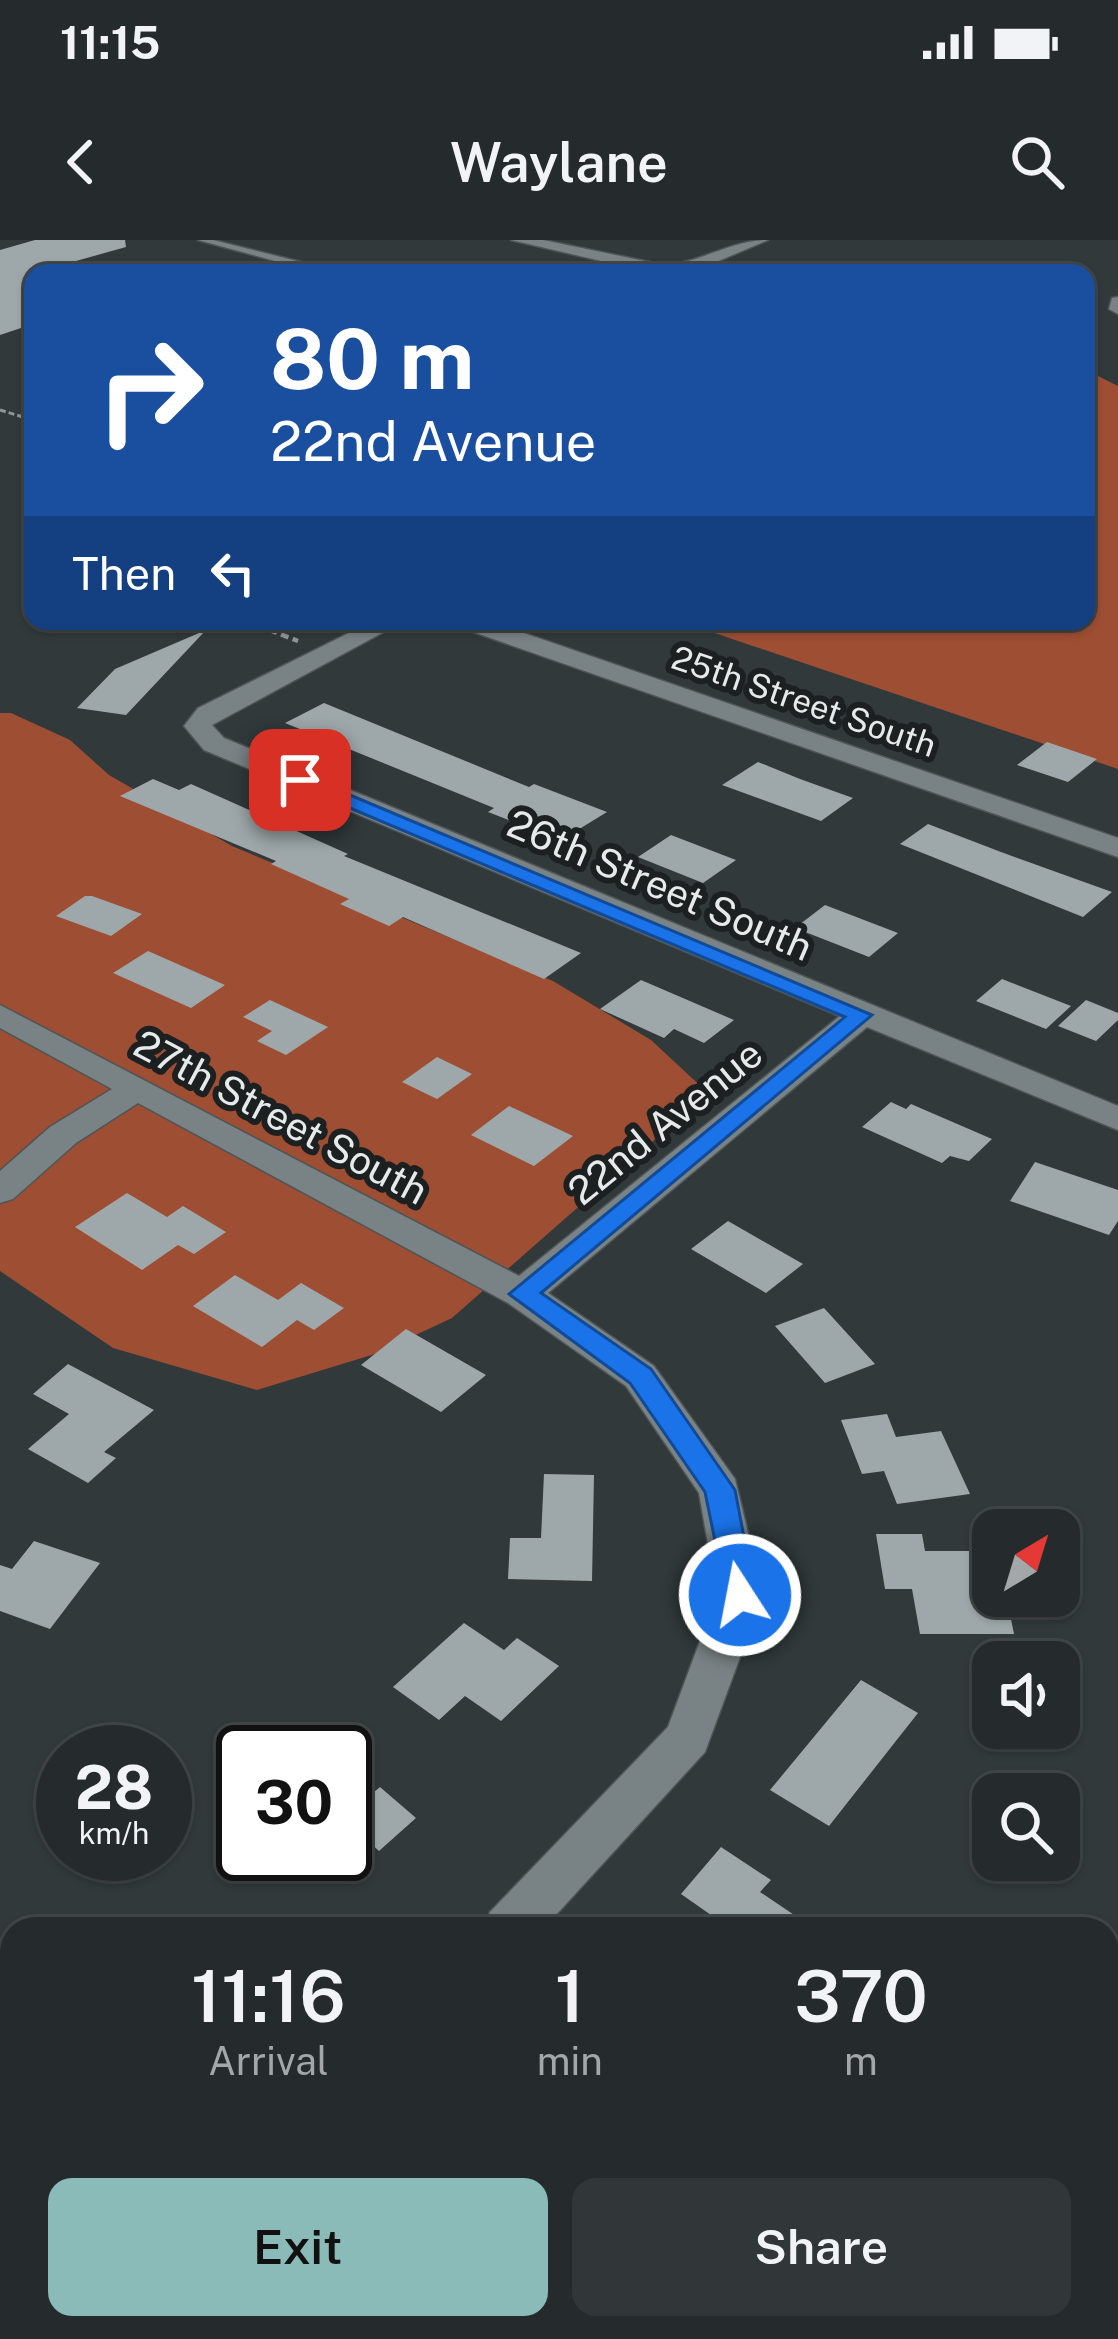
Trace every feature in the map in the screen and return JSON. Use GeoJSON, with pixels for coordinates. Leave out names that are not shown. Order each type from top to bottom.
{"type":"FeatureCollection","features":[{"type":"Feature","properties":{"kind":"street"},"geometry":{"type":"LineString","coordinates":[[519,240],[622,264]]}},
{"type":"Feature","properties":{"kind":"street"},"geometry":{"type":"LineString","coordinates":[[698,264],[760,240]]}},
{"type":"Feature","properties":{"kind":"street","name":"26th Street South"},"geometry":{"type":"LineString","coordinates":[[374,630],[207,713],[198,726],[214,743],[1118,1119]]}},
{"type":"Feature","properties":{"kind":"street","name":"25th Street South"},"geometry":{"type":"LineString","coordinates":[[492,630],[1118,848]]}},
{"type":"Feature","properties":{"kind":"street","name":"27th Street South"},"geometry":{"type":"LineString","coordinates":[[0,1015],[522,1294],[640,1376],[720,1490],[740,1595],[688,1738],[519,1917]]}},
{"type":"Feature","properties":{"kind":"street","name":"22nd Avenue"},"geometry":{"type":"LineString","coordinates":[[522,1294],[861,1015]]}},
{"type":"Feature","properties":{"kind":"street"},"geometry":{"type":"LineString","coordinates":[[0,1191],[63,1135],[138,1088]]}},
{"type":"Feature","properties":{"kind":"lane"},"geometry":{"type":"LineString","coordinates":[[202,240],[298,264]]}},
{"type":"Feature","properties":{"kind":"path"},"geometry":{"type":"LineString","coordinates":[[270,630],[304,643]]}},
{"type":"Feature","properties":{"kind":"shaded area"},"geometry":{"type":"Polygon","coordinates":[[[764,261],[840,264],[741,264],[764,261]]]}},
{"type":"Feature","properties":{"kind":"shaded area"},"geometry":{"type":"Polygon","coordinates":[[[1095,373],[1118,386],[1118,769],[706,630],[1095,630],[1095,373]]]}},
{"type":"Feature","properties":{"kind":"shaded area"},"geometry":{"type":"Polygon","coordinates":[[[0,713],[11,713],[70,740],[109,775],[232,846],[553,981],[651,1040],[708,1093],[452,1318],[375,1354],[257,1390],[113,1348],[0,1271],[0,713]]]}},
{"type":"Feature","properties":{"kind":"building"},"geometry":{"type":"Polygon","coordinates":[[[35,240],[125,240],[126,247],[65,264],[24,264],[24,327],[0,335],[0,250],[35,240]]]}},
{"type":"Feature","properties":{"kind":"building"},"geometry":{"type":"Polygon","coordinates":[[[206,630],[126,715],[77,708],[115,669],[206,630]]]}},
{"type":"Feature","properties":{"kind":"building"},"geometry":{"type":"Polygon","coordinates":[[[324,703],[529,787],[534,784],[607,812],[576,831],[537,818],[524,826],[488,812],[494,808],[285,723],[324,703]]]}},
{"type":"Feature","properties":{"kind":"building"},"geometry":{"type":"Polygon","coordinates":[[[1047,742],[1097,759],[1068,782],[1017,765],[1047,742]]]}},
{"type":"Feature","properties":{"kind":"building"},"geometry":{"type":"Polygon","coordinates":[[[758,762],[853,798],[821,821],[722,785],[758,762]]]}},
{"type":"Feature","properties":{"kind":"building"},"geometry":{"type":"Polygon","coordinates":[[[153,779],[179,790],[191,784],[348,854],[344,856],[581,953],[544,979],[403,917],[389,926],[340,904],[349,899],[271,864],[276,861],[120,796],[153,779]]]}},
{"type":"Feature","properties":{"kind":"building"},"geometry":{"type":"Polygon","coordinates":[[[928,824],[1112,892],[1083,917],[900,844],[928,824]]]}},
{"type":"Feature","properties":{"kind":"building"},"geometry":{"type":"Polygon","coordinates":[[[671,835],[736,860],[703,883],[638,857],[671,835]]]}},
{"type":"Feature","properties":{"kind":"building"},"geometry":{"type":"Polygon","coordinates":[[[85,896],[142,914],[111,936],[56,916],[85,896]]]}},
{"type":"Feature","properties":{"kind":"building"},"geometry":{"type":"Polygon","coordinates":[[[825,905],[898,933],[869,957],[795,928],[825,905]]]}},
{"type":"Feature","properties":{"kind":"building"},"geometry":{"type":"Polygon","coordinates":[[[148,951],[225,985],[191,1008],[113,973],[148,951]]]}},
{"type":"Feature","properties":{"kind":"building"},"geometry":{"type":"Polygon","coordinates":[[[1002,979],[1071,1006],[1046,1029],[976,1001],[1002,979]]]}},
{"type":"Feature","properties":{"kind":"building"},"geometry":{"type":"Polygon","coordinates":[[[641,980],[734,1020],[704,1043],[674,1029],[664,1038],[600,1009],[641,980]]]}},
{"type":"Feature","properties":{"kind":"building"},"geometry":{"type":"Polygon","coordinates":[[[270,1000],[328,1027],[286,1055],[257,1041],[272,1031],[243,1017],[270,1000]]]}},
{"type":"Feature","properties":{"kind":"building"},"geometry":{"type":"Polygon","coordinates":[[[1086,1000],[1118,1013],[1118,1020],[1096,1041],[1058,1026],[1086,1000]]]}},
{"type":"Feature","properties":{"kind":"building"},"geometry":{"type":"Polygon","coordinates":[[[437,1057],[472,1074],[437,1099],[402,1082],[437,1057]]]}},
{"type":"Feature","properties":{"kind":"building"},"geometry":{"type":"Polygon","coordinates":[[[891,1102],[906,1109],[911,1104],[992,1139],[969,1161],[950,1156],[942,1163],[862,1127],[891,1102]]]}},
{"type":"Feature","properties":{"kind":"building"},"geometry":{"type":"Polygon","coordinates":[[[509,1106],[573,1136],[534,1166],[471,1135],[509,1106]]]}},
{"type":"Feature","properties":{"kind":"building"},"geometry":{"type":"Polygon","coordinates":[[[1035,1162],[1118,1190],[1118,1221],[1109,1235],[1010,1201],[1035,1162]]]}},
{"type":"Feature","properties":{"kind":"building"},"geometry":{"type":"Polygon","coordinates":[[[127,1193],[167,1217],[183,1206],[226,1232],[194,1254],[178,1245],[142,1270],[75,1227],[127,1193]]]}},
{"type":"Feature","properties":{"kind":"building"},"geometry":{"type":"Polygon","coordinates":[[[728,1221],[803,1264],[766,1293],[691,1249],[728,1221]]]}},
{"type":"Feature","properties":{"kind":"building"},"geometry":{"type":"Polygon","coordinates":[[[235,1275],[278,1300],[301,1283],[344,1308],[314,1330],[297,1320],[262,1347],[193,1306],[235,1275]]]}},
{"type":"Feature","properties":{"kind":"building"},"geometry":{"type":"Polygon","coordinates":[[[824,1308],[875,1364],[825,1383],[775,1326],[824,1308]]]}},
{"type":"Feature","properties":{"kind":"building"},"geometry":{"type":"Polygon","coordinates":[[[406,1329],[486,1375],[441,1412],[361,1365],[406,1329]]]}},
{"type":"Feature","properties":{"kind":"building"},"geometry":{"type":"Polygon","coordinates":[[[68,1364],[154,1410],[104,1452],[116,1458],[88,1483],[28,1449],[69,1414],[33,1394],[68,1364]]]}},
{"type":"Feature","properties":{"kind":"building"},"geometry":{"type":"Polygon","coordinates":[[[887,1414],[896,1437],[941,1431],[970,1494],[897,1504],[884,1471],[862,1474],[841,1420],[887,1414]]]}},
{"type":"Feature","properties":{"kind":"building"},"geometry":{"type":"Polygon","coordinates":[[[544,1474],[594,1475],[592,1581],[508,1579],[510,1538],[541,1538],[544,1474]]]}},
{"type":"Feature","properties":{"kind":"building"},"geometry":{"type":"Polygon","coordinates":[[[876,1534],[922,1534],[925,1551],[972,1551],[972,1617],[1011,1617],[1014,1634],[920,1634],[912,1589],[885,1589],[876,1534]]]}},
{"type":"Feature","properties":{"kind":"building"},"geometry":{"type":"Polygon","coordinates":[[[34,1541],[100,1563],[50,1629],[0,1611],[0,1565],[12,1569],[34,1541]]]}},
{"type":"Feature","properties":{"kind":"building"},"geometry":{"type":"Polygon","coordinates":[[[464,1623],[504,1650],[517,1638],[559,1666],[501,1721],[465,1696],[439,1720],[393,1687],[464,1623]]]}},
{"type":"Feature","properties":{"kind":"building"},"geometry":{"type":"Polygon","coordinates":[[[861,1680],[918,1713],[829,1826],[770,1790],[861,1680]]]}},
{"type":"Feature","properties":{"kind":"building"},"geometry":{"type":"Polygon","coordinates":[[[380,1787],[416,1818],[379,1851],[372,1845],[372,1794],[380,1787]]]}},
{"type":"Feature","properties":{"kind":"building"},"geometry":{"type":"Polygon","coordinates":[[[721,1847],[771,1880],[760,1892],[797,1917],[714,1917],[681,1894],[721,1847]]]}},
{"type":"Feature","properties":{"kind":"route"},"geometry":{"type":"LineString","coordinates":[[300,780],[861,1015],[522,1294],[640,1376],[720,1490],[740,1595]]}}]}
